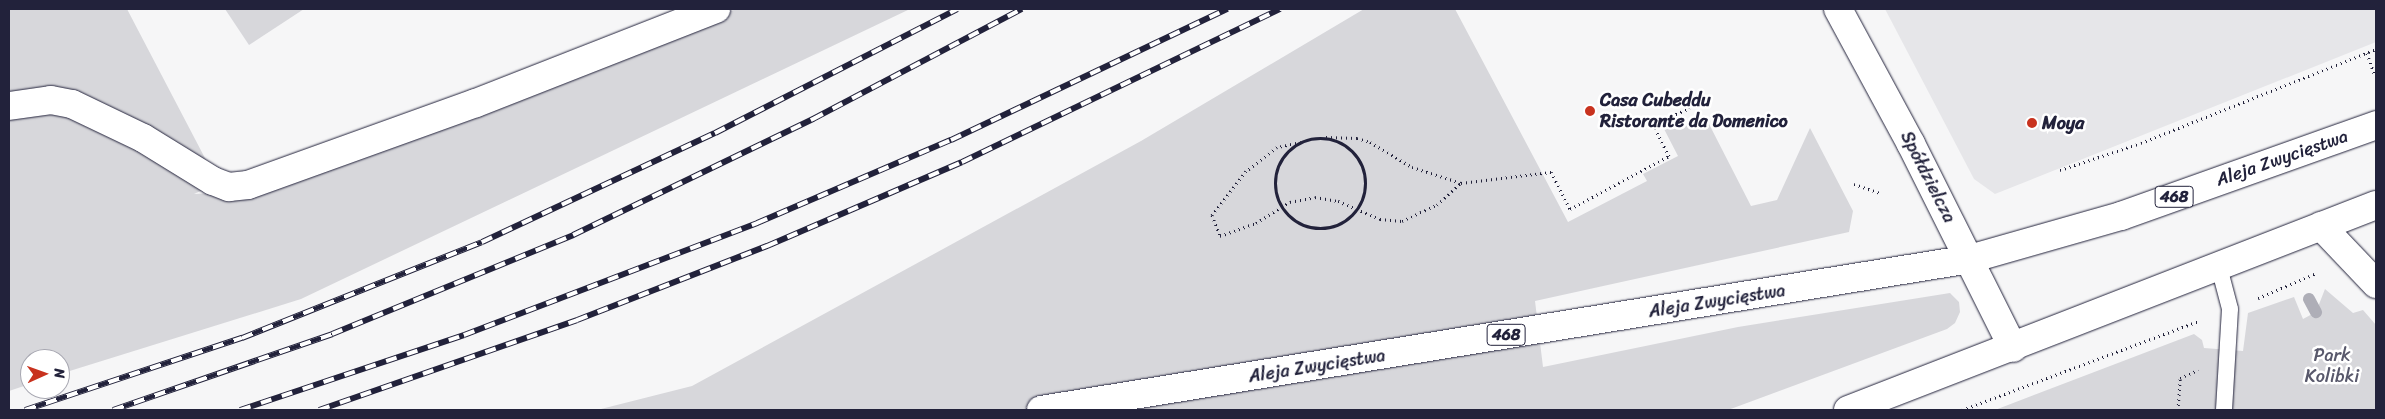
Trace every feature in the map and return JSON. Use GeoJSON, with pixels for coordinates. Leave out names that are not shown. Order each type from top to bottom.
{"type":"FeatureCollection","features":[{"type":"Feature","properties":{"kind":"main road"},"geometry":{"type":"LineString","coordinates":[[9,106],[51,100],[72,104],[143,138],[213,181],[228,187],[248,185],[476,103],[716,9]]}},
{"type":"Feature","properties":{"kind":"main road","name":"Spółdzielcza"},"geometry":{"type":"LineString","coordinates":[[1838,9],[1970,259],[2012,348]]}},
{"type":"Feature","properties":{"kind":"main road","name":"Aleja Zwycięstwa"},"geometry":{"type":"LineString","coordinates":[[1041,410],[1970,259],[2121,216],[2376,125]]}},
{"type":"Feature","properties":{"kind":"main road"},"geometry":{"type":"LineString","coordinates":[[1848,410],[2012,348],[2376,205]]}},
{"type":"Feature","properties":{"kind":"main road"},"geometry":{"type":"LineString","coordinates":[[2322,226],[2376,284]]}},
{"type":"Feature","properties":{"kind":"lane"},"geometry":{"type":"LineString","coordinates":[[2219,267],[2230,309],[2224,410]]}},
{"type":"Feature","properties":{"kind":"path"},"geometry":{"type":"LineString","coordinates":[[2060,170],[2141,144],[2376,50]]}},
{"type":"Feature","properties":{"kind":"path"},"geometry":{"type":"LineString","coordinates":[[2367,53],[2375,76]]}},
{"type":"Feature","properties":{"kind":"path"},"geometry":{"type":"LineString","coordinates":[[1461,183],[1437,205],[1402,221],[1380,219],[1338,201],[1315,198],[1290,202],[1256,224],[1220,236],[1212,215],[1258,159],[1277,147],[1326,137],[1357,138],[1370,142],[1412,167],[1461,183],[1551,172],[1570,209],[1669,156],[1653,124],[1690,108],[1684,96]]}},
{"type":"Feature","properties":{"kind":"path"},"geometry":{"type":"LineString","coordinates":[[1301,142],[1292,147],[1280,161],[1274,178],[1276,197],[1282,207],[1300,224],[1317,228],[1333,226],[1349,218],[1356,209],[1364,189],[1363,171],[1356,155],[1343,143],[1326,137]]}},
{"type":"Feature","properties":{"kind":"path"},"geometry":{"type":"LineString","coordinates":[[1854,184],[1880,193]]}},
{"type":"Feature","properties":{"kind":"path"},"geometry":{"type":"LineString","coordinates":[[2253,300],[2324,270]]}},
{"type":"Feature","properties":{"kind":"path"},"geometry":{"type":"LineString","coordinates":[[1962,410],[2204,319]]}},
{"type":"Feature","properties":{"kind":"shaded area"},"geometry":{"type":"Polygon","coordinates":[[[1885,9],[2376,9],[2376,42],[1995,194],[1974,179],[1885,9]]]}},
{"type":"Feature","properties":{"kind":"green space"},"geometry":{"type":"Polygon","coordinates":[[[9,9],[127,9],[218,183],[194,194],[253,191],[685,32],[736,9],[910,9],[301,299],[70,371],[70,349],[20,349],[20,387],[9,391],[9,9]]]}},
{"type":"Feature","properties":{"kind":"green space"},"geometry":{"type":"Polygon","coordinates":[[[225,9],[304,9],[249,45],[225,9]]]}},
{"type":"Feature","properties":{"kind":"green space"},"geometry":{"type":"Polygon","coordinates":[[[1364,9],[1455,9],[1568,222],[1647,181],[1643,174],[1678,156],[1663,127],[1709,124],[1751,206],[1777,200],[1810,128],[1853,211],[1849,232],[1535,301],[1543,367],[1738,327],[1950,293],[1959,302],[1960,312],[1955,323],[1947,329],[1728,410],[597,410],[692,386],[1141,141],[1364,9]]]}},
{"type":"Feature","properties":{"kind":"green space","name":"Park Kolibki"},"geometry":{"type":"Polygon","coordinates":[[[2325,289],[2353,313],[2363,310],[2376,325],[2376,410],[1995,410],[2194,334],[2202,340],[2204,348],[2243,351],[2248,313],[2294,297],[2303,319],[2316,312],[2325,289]]]}},
{"type":"Feature","properties":{"kind":"waterway"},"geometry":{"type":"LineString","coordinates":[[2309,299],[2316,312]]}},
{"type":"Feature","properties":{"kind":"railway"},"geometry":{"type":"LineString","coordinates":[[25,410],[242,338],[482,242],[715,133],[957,9]]}},
{"type":"Feature","properties":{"kind":"railway"},"geometry":{"type":"LineString","coordinates":[[113,410],[332,334],[573,235],[813,119],[1022,9]]}},
{"type":"Feature","properties":{"kind":"railway"},"geometry":{"type":"LineString","coordinates":[[240,410],[464,335],[757,223],[951,140],[1227,9]]}},
{"type":"Feature","properties":{"kind":"railway"},"geometry":{"type":"LineString","coordinates":[[319,410],[577,320],[767,246],[962,162],[1280,9]]}},
{"type":"Feature","properties":{"kind":"place","name":"Casa Cubeddu Ristorante da Domenico"},"geometry":{"type":"Point","coordinates":[1590,111]}},
{"type":"Feature","properties":{"kind":"place","name":"Moya"},"geometry":{"type":"Point","coordinates":[2032,123]}}]}
